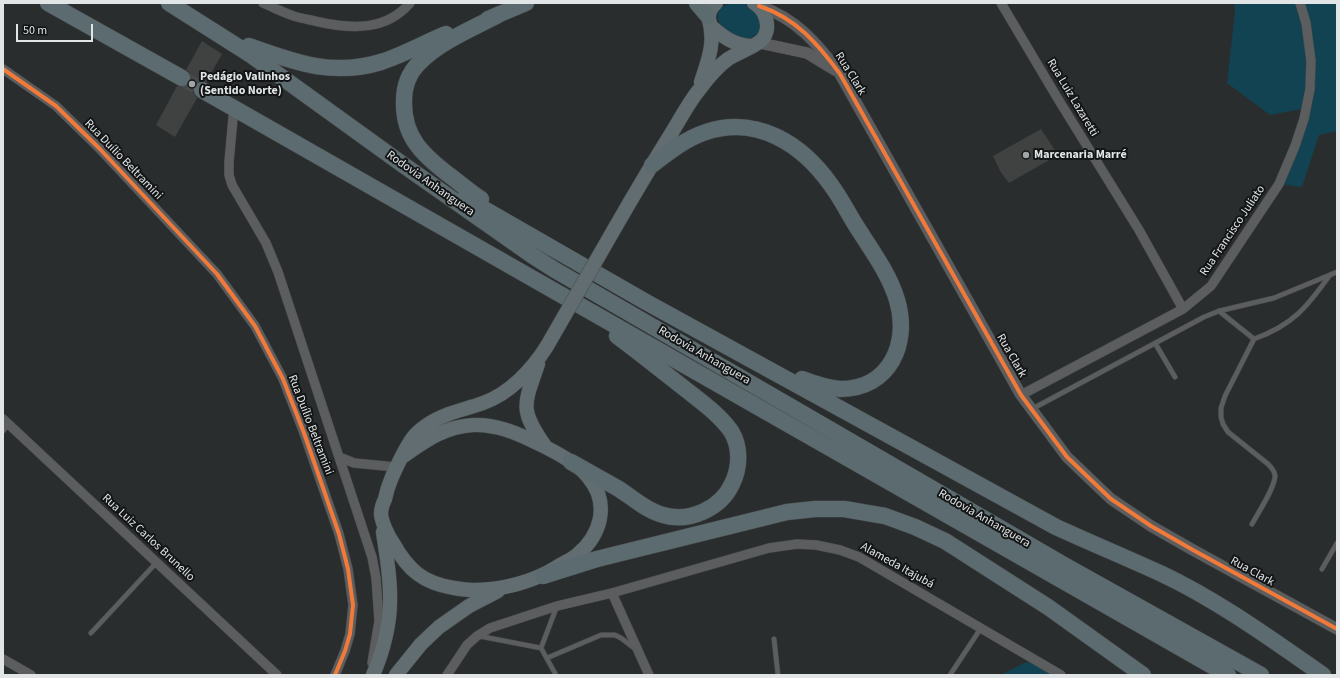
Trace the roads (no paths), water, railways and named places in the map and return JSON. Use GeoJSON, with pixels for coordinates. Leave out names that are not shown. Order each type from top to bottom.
{"type":"FeatureCollection","features":[{"type":"Feature","properties":{"kind":"highway"},"geometry":{"type":"LineString","coordinates":[[48,3],[182,78]]}},
{"type":"Feature","properties":{"kind":"highway","name":"Rodovia Anhanguera"},"geometry":{"type":"LineString","coordinates":[[169,3],[258,59],[532,256],[1064,565],[1261,675]]}},
{"type":"Feature","properties":{"kind":"highway"},"geometry":{"type":"LineString","coordinates":[[526,3],[447,43],[420,62],[408,78],[404,89],[404,115],[410,135],[415,144],[424,154],[475,195],[531,235]]}},
{"type":"Feature","properties":{"kind":"highway"},"geometry":{"type":"LineString","coordinates":[[697,3],[712,15]]}},
{"type":"Feature","properties":{"kind":"highway"},"geometry":{"type":"LineString","coordinates":[[226,38],[305,65],[333,69],[359,67],[382,62],[445,35],[498,16]]}},
{"type":"Feature","properties":{"kind":"highway","name":"Rodovia Anhanguera"},"geometry":{"type":"LineString","coordinates":[[202,90],[552,288],[1066,584],[1228,675]]}},
{"type":"Feature","properties":{"kind":"highway"},"geometry":{"type":"LineString","coordinates":[[652,165],[668,152],[686,141],[707,132],[721,129],[732,127],[753,129],[784,140],[804,154],[831,184],[884,270],[897,301],[902,327],[895,356],[889,366],[877,378],[860,386],[841,389],[832,388],[810,382],[754,360]]}},
{"type":"Feature","properties":{"kind":"highway"},"geometry":{"type":"LineString","coordinates":[[402,164],[484,208],[646,302],[1056,527],[1163,574],[1207,598],[1267,636],[1323,675]]}},
{"type":"Feature","properties":{"kind":"highway"},"geometry":{"type":"LineString","coordinates":[[552,288],[630,346],[710,409],[725,423],[732,433],[738,453],[738,467],[736,475],[731,487],[724,496],[705,511],[682,517],[671,517],[654,512],[620,490],[571,462]]}},
{"type":"Feature","properties":{"kind":"highway"},"geometry":{"type":"LineString","coordinates":[[543,576],[597,559],[787,512],[815,509],[844,509],[885,516],[915,527],[945,541],[1048,607],[1143,675]]}},
{"type":"Feature","properties":{"kind":"main road"},"geometry":{"type":"LineString","coordinates":[[698,90],[729,58],[764,38],[768,29],[766,19],[756,4]]}},
{"type":"Feature","properties":{"kind":"main road"},"geometry":{"type":"LineString","coordinates":[[712,15],[721,36],[743,46],[755,44]]}},
{"type":"Feature","properties":{"kind":"main road"},"geometry":{"type":"LineString","coordinates":[[546,447],[530,422],[526,410],[527,397],[543,352],[652,165],[698,90],[709,61],[712,45],[712,15]]}},
{"type":"Feature","properties":{"kind":"main road"},"geometry":{"type":"LineString","coordinates":[[373,675],[386,640],[390,593],[381,514],[389,482],[405,448],[414,436],[427,425],[444,416],[481,404],[500,395],[516,383],[543,352]]}},
{"type":"Feature","properties":{"kind":"main road"},"geometry":{"type":"LineString","coordinates":[[381,514],[388,535],[410,568],[421,577],[449,587],[473,590],[505,587],[543,576],[577,555],[589,542],[600,524],[600,500],[589,477],[571,462],[546,447],[518,434],[494,426],[473,425],[452,429],[430,437],[399,462]]}},
{"type":"Feature","properties":{"kind":"main road"},"geometry":{"type":"LineString","coordinates":[[396,675],[421,644],[440,627],[469,606],[505,587]]}},
{"type":"Feature","properties":{"kind":"street"},"geometry":{"type":"LineString","coordinates":[[263,3],[297,17],[331,24],[365,27],[380,23],[396,16],[410,3]]}},
{"type":"Feature","properties":{"kind":"street","name":"Rua Luiz Lazaretti"},"geometry":{"type":"LineString","coordinates":[[1000,3],[1139,230],[1183,309]]}},
{"type":"Feature","properties":{"kind":"street","name":"Rua Francisco Juliato"},"geometry":{"type":"LineString","coordinates":[[1021,395],[1183,309],[1211,286],[1279,184],[1295,146],[1304,119],[1310,89],[1310,61],[1306,24],[1300,3]]}},
{"type":"Feature","properties":{"kind":"street","name":"Rua Clark"},"geometry":{"type":"LineString","coordinates":[[756,4],[773,10],[814,40],[840,74],[1021,395],[1067,457],[1112,499],[1151,526],[1337,629]]}},
{"type":"Feature","properties":{"kind":"street","name":"Rua Clark"},"geometry":{"type":"LineString","coordinates":[[755,44],[807,53],[840,74]]}},
{"type":"Feature","properties":{"kind":"street","name":"Rua Duílio Beltramini"},"geometry":{"type":"LineString","coordinates":[[3,69],[56,106],[99,148],[217,274],[255,326],[283,379],[304,433],[339,534],[348,569],[353,605],[350,634],[346,651],[335,675]]}},
{"type":"Feature","properties":{"kind":"street"},"geometry":{"type":"LineString","coordinates":[[234,108],[229,162],[229,175],[232,185],[266,243],[278,272],[372,557],[376,578],[379,622],[372,662],[373,675]]}},
{"type":"Feature","properties":{"kind":"street","name":"Rua Luiz Carlos Brunello"},"geometry":{"type":"LineString","coordinates":[[5,425],[157,562],[277,675]]}},
{"type":"Feature","properties":{"kind":"street"},"geometry":{"type":"LineString","coordinates":[[339,457],[354,462],[399,462]]}},
{"type":"Feature","properties":{"kind":"street","name":"Alameda Itajubá"},"geometry":{"type":"LineString","coordinates":[[447,675],[467,645],[477,636],[490,628],[557,606],[612,593],[769,548],[797,544],[816,545],[840,550],[859,557],[1061,675]]}},
{"type":"Feature","properties":{"kind":"street"},"geometry":{"type":"LineString","coordinates":[[612,593],[649,675]]}},
{"type":"Feature","properties":{"kind":"street"},"geometry":{"type":"LineString","coordinates":[[3,659],[31,675]]}},
{"type":"Feature","properties":{"kind":"lane"},"geometry":{"type":"LineString","coordinates":[[1032,409],[1192,323],[1219,311],[1274,298],[1337,272]]}},
{"type":"Feature","properties":{"kind":"lane"},"geometry":{"type":"LineString","coordinates":[[1252,524],[1274,483],[1275,475],[1268,464],[1228,432],[1223,424],[1221,408],[1224,396],[1254,339],[1287,323],[1300,313],[1312,301],[1331,274]]}},
{"type":"Feature","properties":{"kind":"lane"},"geometry":{"type":"LineString","coordinates":[[1219,311],[1254,339]]}},
{"type":"Feature","properties":{"kind":"lane"},"geometry":{"type":"LineString","coordinates":[[1155,343],[1175,377]]}},
{"type":"Feature","properties":{"kind":"lane"},"geometry":{"type":"LineString","coordinates":[[1322,569],[1337,543]]}},
{"type":"Feature","properties":{"kind":"lane"},"geometry":{"type":"LineString","coordinates":[[91,633],[157,562]]}},
{"type":"Feature","properties":{"kind":"lane"},"geometry":{"type":"LineString","coordinates":[[541,648],[557,606]]}},
{"type":"Feature","properties":{"kind":"lane"},"geometry":{"type":"LineString","coordinates":[[950,675],[981,628]]}},
{"type":"Feature","properties":{"kind":"lane"},"geometry":{"type":"LineString","coordinates":[[547,658],[601,635],[607,634],[616,635],[638,651]]}},
{"type":"Feature","properties":{"kind":"lane"},"geometry":{"type":"LineString","coordinates":[[477,636],[541,648],[556,675]]}},
{"type":"Feature","properties":{"kind":"lane"},"geometry":{"type":"LineString","coordinates":[[774,639],[778,675]]}},
{"type":"Feature","properties":{"kind":"tunnel"},"geometry":{"type":"LineString","coordinates":[[182,78],[202,90]]}},
{"type":"Feature","properties":{"kind":"place","name":"Pedágio Valinhos (Sentido Norte)"},"geometry":{"type":"Point","coordinates":[192,84]}},
{"type":"Feature","properties":{"kind":"place","name":"Marcenaria Marré"},"geometry":{"type":"Point","coordinates":[1026,155]}}]}
